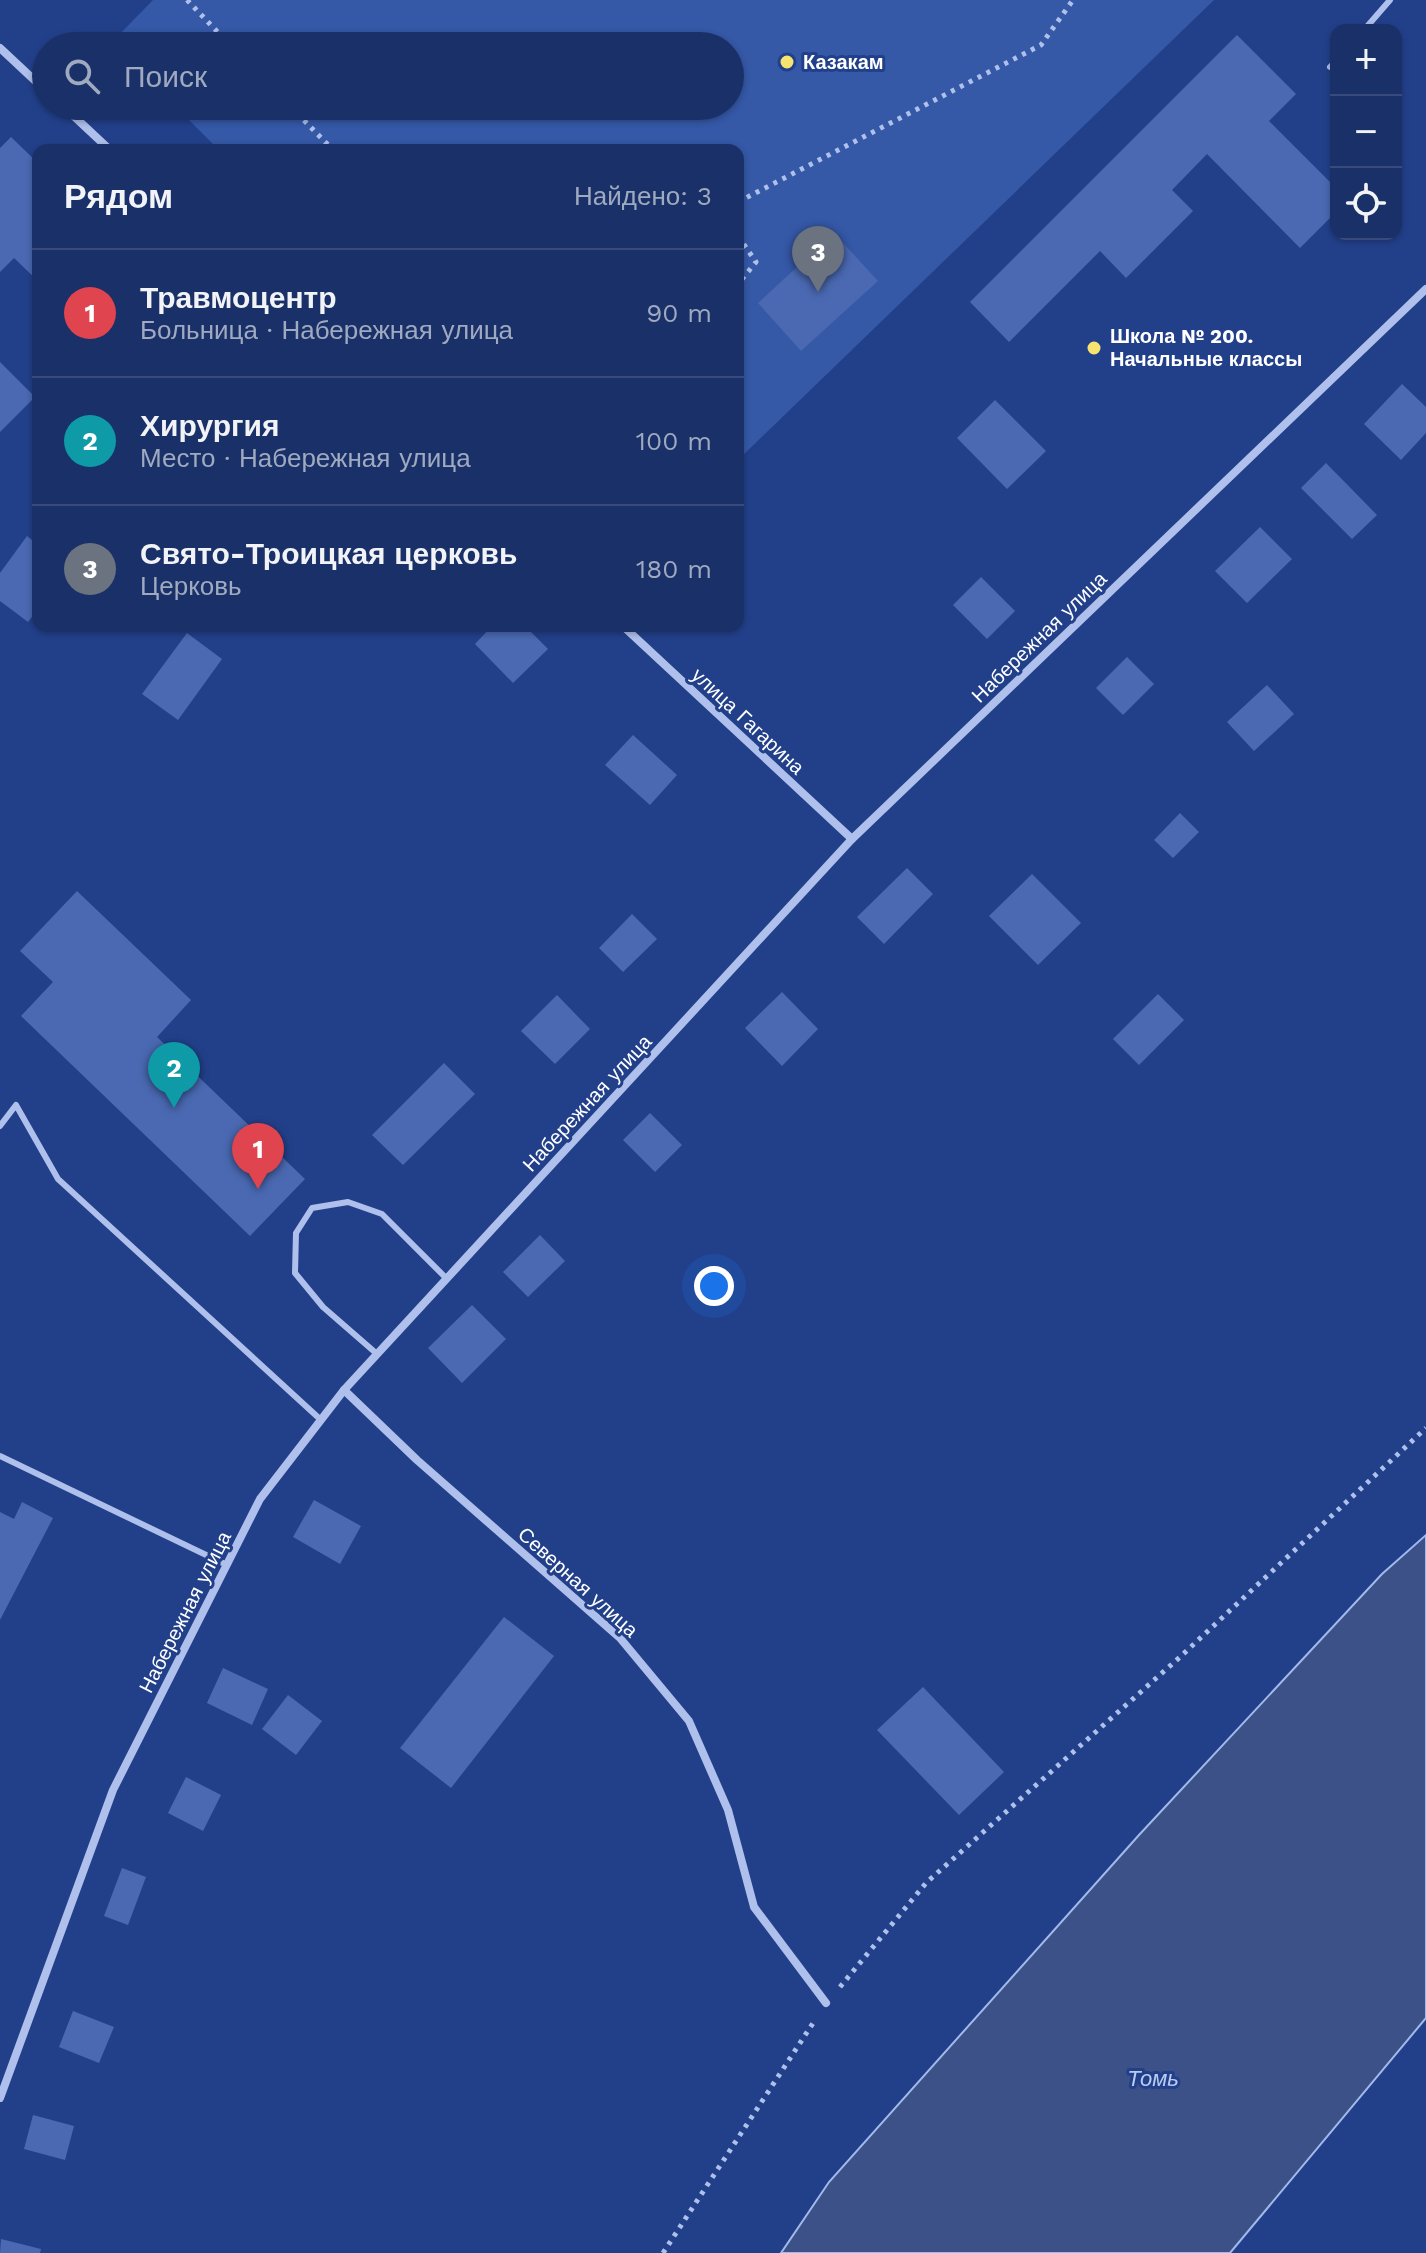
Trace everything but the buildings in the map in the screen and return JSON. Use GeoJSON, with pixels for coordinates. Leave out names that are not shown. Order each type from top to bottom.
{"type":"FeatureCollection","features":[{"type":"Feature","properties":{"kind":"street"},"geometry":{"type":"LineString","coordinates":[[0,48],[32,78]]}},
{"type":"Feature","properties":{"kind":"street"},"geometry":{"type":"LineString","coordinates":[[78,120],[104,144]]}},
{"type":"Feature","properties":{"kind":"street","name":"Набережная улица"},"geometry":{"type":"LineString","coordinates":[[0,2098],[113,1790],[260,1499],[344,1390],[852,839],[1426,289]]}},
{"type":"Feature","properties":{"kind":"street","name":"улица Гагарина"},"geometry":{"type":"LineString","coordinates":[[629,632],[852,839]]}},
{"type":"Feature","properties":{"kind":"street","name":"Северная улица"},"geometry":{"type":"LineString","coordinates":[[344,1390],[417,1460],[620,1638],[689,1721],[728,1810],[754,1907],[826,2003]]}},
{"type":"Feature","properties":{"kind":"lane"},"geometry":{"type":"LineString","coordinates":[[1369,24],[1390,0]]}},
{"type":"Feature","properties":{"kind":"lane"},"geometry":{"type":"LineString","coordinates":[[0,1126],[16,1105],[58,1179],[321,1420]]}},
{"type":"Feature","properties":{"kind":"lane"},"geometry":{"type":"LineString","coordinates":[[377,1354],[323,1307],[295,1273],[296,1233],[312,1208],[348,1202],[382,1214],[447,1279]]}},
{"type":"Feature","properties":{"kind":"lane"},"geometry":{"type":"LineString","coordinates":[[0,1456],[227,1565]]}},
{"type":"Feature","properties":{"kind":"path"},"geometry":{"type":"LineString","coordinates":[[187,0],[218,32]]}},
{"type":"Feature","properties":{"kind":"path"},"geometry":{"type":"LineString","coordinates":[[744,199],[1041,45],[1073,0]]}},
{"type":"Feature","properties":{"kind":"path"},"geometry":{"type":"LineString","coordinates":[[304,120],[327,144]]}},
{"type":"Feature","properties":{"kind":"path"},"geometry":{"type":"LineString","coordinates":[[744,245],[756,262],[744,277]]}},
{"type":"Feature","properties":{"kind":"path"},"geometry":{"type":"LineString","coordinates":[[663,2253],[826,2003],[926,1883],[1180,1657],[1426,1428]]}},
{"type":"Feature","properties":{"kind":"shaded area"},"geometry":{"type":"Polygon","coordinates":[[[153,0],[1214,0],[744,454],[744,144],[213,144],[189,120],[744,120],[744,32],[122,32],[153,0]]]}},
{"type":"Feature","properties":{"kind":"water","name":"Томь"},"geometry":{"type":"Polygon","coordinates":[[[1426,1535],[1426,2018],[1230,2253],[781,2253],[829,2182],[1139,1835],[1382,1574],[1426,1535]]]}},
{"type":"Feature","properties":{"kind":"place","name":"Казакам"},"geometry":{"type":"Point","coordinates":[787,62]}},
{"type":"Feature","properties":{"kind":"place","name":"Свято-Троицкая церковь"},"geometry":{"type":"Point","coordinates":[818,292]}},
{"type":"Feature","properties":{"kind":"place","name":"Школа № 200. Начальные классы"},"geometry":{"type":"Point","coordinates":[1094,348]}},
{"type":"Feature","properties":{"kind":"place","name":"Хирургия"},"geometry":{"type":"Point","coordinates":[174,1108]}},
{"type":"Feature","properties":{"kind":"place","name":"Травмоцентр"},"geometry":{"type":"Point","coordinates":[258,1189]}}]}
